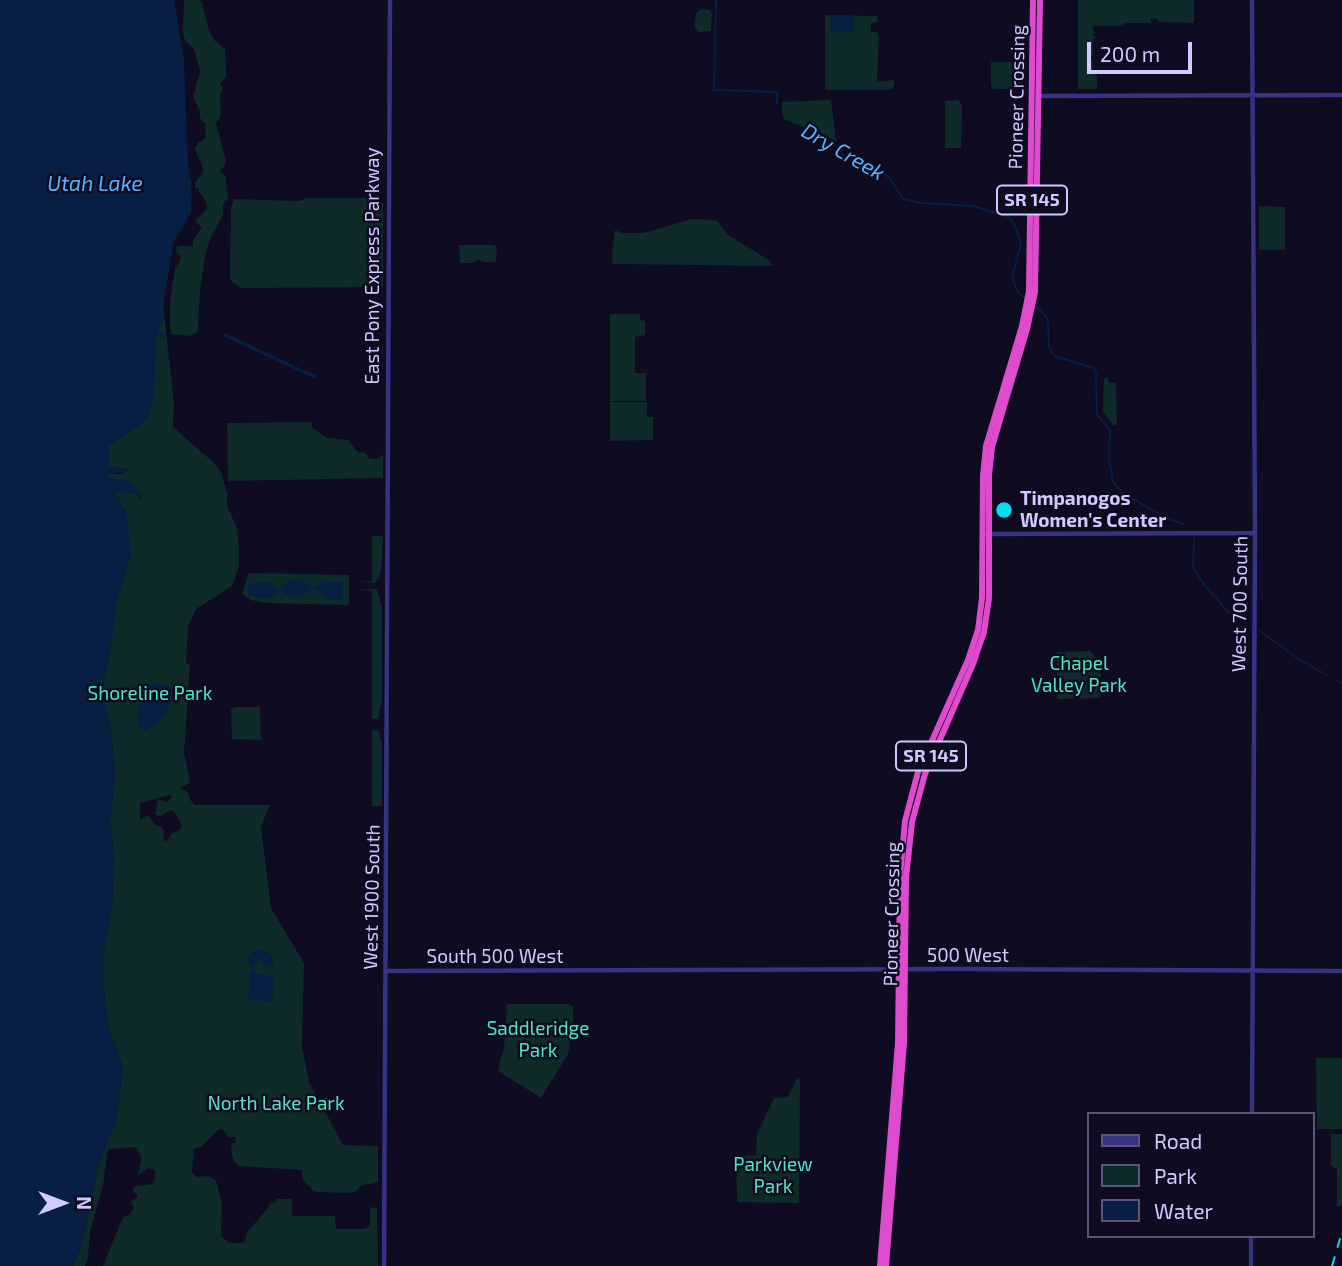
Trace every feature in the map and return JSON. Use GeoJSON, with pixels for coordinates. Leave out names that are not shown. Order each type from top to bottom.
{"type":"FeatureCollection","features":[{"type":"Feature","properties":{"kind":"highway","name":"Pioneer Crossing"},"geometry":{"type":"LineString","coordinates":[[886,1266],[905,1043],[900,877],[905,821],[918,772],[968,660],[978,631],[992,447],[1037,267],[1033,0]]}},
{"type":"Feature","properties":{"kind":"highway","name":"Pioneer Crossing"},"geometry":{"type":"LineString","coordinates":[[1036,96],[1039,86],[1040,0]]}},
{"type":"Feature","properties":{"kind":"highway","name":"Pioneer Crossing"},"geometry":{"type":"LineString","coordinates":[[880,1266],[903,970]]}},
{"type":"Feature","properties":{"kind":"street","name":"East Pony Express Parkway"},"geometry":{"type":"LineString","coordinates":[[387,532],[390,0]]}},
{"type":"Feature","properties":{"kind":"street","name":"West 700 South"},"geometry":{"type":"LineString","coordinates":[[1252,0],[1255,533],[1252,1112]]}},
{"type":"Feature","properties":{"kind":"street"},"geometry":{"type":"LineString","coordinates":[[1036,96],[1342,95]]}},
{"type":"Feature","properties":{"kind":"street","name":"West 1900 South"},"geometry":{"type":"LineString","coordinates":[[384,1264],[387,532]]}},
{"type":"Feature","properties":{"kind":"street"},"geometry":{"type":"LineString","coordinates":[[986,534],[1255,533]]}},
{"type":"Feature","properties":{"kind":"street"},"geometry":{"type":"LineString","coordinates":[[1252,970],[1342,971]]}},
{"type":"Feature","properties":{"kind":"street","name":"500 West"},"geometry":{"type":"LineString","coordinates":[[606,971],[1252,970]]}},
{"type":"Feature","properties":{"kind":"street","name":"South 500 West"},"geometry":{"type":"LineString","coordinates":[[385,971],[606,971]]}},
{"type":"Feature","properties":{"kind":"street"},"geometry":{"type":"LineString","coordinates":[[1251,1238],[1251,1266]]}},
{"type":"Feature","properties":{"kind":"green space"},"geometry":{"type":"Polygon","coordinates":[[[184,0],[199,0],[202,3],[209,31],[215,41],[225,49],[226,77],[220,83],[223,89],[220,94],[221,114],[216,124],[226,160],[220,171],[225,175],[228,198],[223,204],[223,215],[210,239],[205,256],[198,332],[190,336],[171,334],[170,325],[170,301],[175,269],[181,258],[176,251],[177,246],[193,246],[193,240],[202,227],[195,221],[207,206],[199,189],[195,187],[203,168],[195,149],[198,143],[205,139],[206,125],[200,118],[200,111],[193,97],[200,71],[194,49],[183,35],[184,0]]]}},
{"type":"Feature","properties":{"kind":"green space"},"geometry":{"type":"Polygon","coordinates":[[[1078,0],[1194,0],[1194,23],[1158,22],[1158,19],[1151,18],[1151,23],[1093,26],[1096,33],[1093,35],[1096,38],[1093,39],[1093,56],[1088,58],[1093,59],[1097,89],[1078,89],[1078,0]]]}},
{"type":"Feature","properties":{"kind":"green space"},"geometry":{"type":"Polygon","coordinates":[[[701,9],[710,10],[712,14],[711,31],[698,32],[694,26],[696,13],[701,9]]]}},
{"type":"Feature","properties":{"kind":"green space"},"geometry":{"type":"Polygon","coordinates":[[[825,15],[877,16],[878,22],[871,23],[871,32],[877,32],[879,38],[877,82],[894,80],[894,86],[890,90],[825,90],[825,15]]]}},
{"type":"Feature","properties":{"kind":"green space"},"geometry":{"type":"Polygon","coordinates":[[[991,62],[1023,62],[1020,89],[993,89],[991,62]]]}},
{"type":"Feature","properties":{"kind":"green space"},"geometry":{"type":"Polygon","coordinates":[[[831,100],[837,147],[831,139],[784,119],[782,114],[782,102],[831,100]]]}},
{"type":"Feature","properties":{"kind":"green space"},"geometry":{"type":"Polygon","coordinates":[[[958,100],[962,105],[961,148],[945,148],[945,101],[958,100]]]}},
{"type":"Feature","properties":{"kind":"green space"},"geometry":{"type":"Polygon","coordinates":[[[191,177],[191,211],[174,239],[163,304],[174,404],[173,427],[221,472],[227,493],[227,506],[237,528],[239,566],[232,586],[196,609],[188,626],[186,663],[190,664],[184,752],[190,783],[180,788],[188,792],[195,805],[270,805],[261,826],[271,908],[304,963],[302,1046],[309,1082],[343,1145],[378,1146],[378,1182],[360,1186],[357,1191],[349,1193],[319,1192],[303,1181],[302,1170],[238,1166],[233,1159],[231,1147],[236,1137],[228,1137],[223,1129],[219,1129],[201,1147],[194,1149],[192,1172],[197,1177],[208,1176],[216,1180],[222,1204],[221,1236],[229,1243],[244,1243],[247,1232],[269,1204],[276,1203],[276,1199],[292,1199],[292,1216],[335,1216],[336,1229],[366,1229],[370,1224],[370,1208],[377,1207],[378,1266],[103,1266],[123,1217],[130,1214],[134,1207],[131,1202],[137,1198],[137,1194],[133,1192],[133,1188],[152,1184],[155,1178],[155,1171],[149,1168],[138,1175],[142,1159],[136,1147],[108,1149],[103,1185],[90,1232],[88,1258],[85,1266],[72,1266],[81,1247],[99,1162],[116,1120],[123,1067],[107,1023],[103,978],[104,949],[112,905],[114,854],[110,820],[115,773],[111,730],[102,693],[116,601],[131,554],[115,493],[135,493],[141,501],[140,493],[109,478],[108,474],[120,474],[130,470],[109,467],[109,445],[142,353],[191,177]],[[171,795],[140,803],[140,820],[148,815],[155,825],[164,831],[163,840],[167,841],[182,825],[171,810],[161,816],[155,815],[158,799],[167,802],[171,795]]]}},
{"type":"Feature","properties":{"kind":"green space"},"geometry":{"type":"Polygon","coordinates":[[[307,198],[373,198],[383,203],[383,287],[241,288],[232,282],[231,209],[234,199],[299,201],[307,198]]]}},
{"type":"Feature","properties":{"kind":"green space"},"geometry":{"type":"Polygon","coordinates":[[[1259,206],[1285,207],[1285,250],[1259,250],[1259,206]]]}},
{"type":"Feature","properties":{"kind":"green space"},"geometry":{"type":"Polygon","coordinates":[[[692,219],[718,222],[728,235],[769,260],[773,266],[613,264],[615,230],[622,233],[644,233],[692,219]]]}},
{"type":"Feature","properties":{"kind":"green space"},"geometry":{"type":"Polygon","coordinates":[[[459,245],[494,245],[497,248],[496,262],[483,262],[478,259],[474,263],[460,263],[459,245]]]}},
{"type":"Feature","properties":{"kind":"green space"},"geometry":{"type":"Polygon","coordinates":[[[610,314],[640,314],[640,320],[645,321],[645,335],[635,337],[635,373],[646,373],[646,401],[610,401],[610,314]]]}},
{"type":"Feature","properties":{"kind":"green space"},"geometry":{"type":"Polygon","coordinates":[[[1104,378],[1108,378],[1109,383],[1116,383],[1117,425],[1113,425],[1103,412],[1104,378]]]}},
{"type":"Feature","properties":{"kind":"green space"},"geometry":{"type":"Polygon","coordinates":[[[610,402],[647,402],[647,417],[653,417],[653,440],[610,441],[610,402]]]}},
{"type":"Feature","properties":{"kind":"green space"},"geometry":{"type":"Polygon","coordinates":[[[311,422],[312,427],[327,438],[348,440],[358,452],[365,453],[370,459],[378,459],[383,454],[383,478],[228,481],[227,423],[311,422]]]}},
{"type":"Feature","properties":{"kind":"green space"},"geometry":{"type":"Polygon","coordinates":[[[372,536],[383,536],[379,580],[375,583],[359,582],[372,581],[372,536]]]}},
{"type":"Feature","properties":{"kind":"green space"},"geometry":{"type":"Polygon","coordinates":[[[249,573],[349,575],[349,605],[266,603],[251,600],[242,593],[249,573]]]}},
{"type":"Feature","properties":{"kind":"green space"},"geometry":{"type":"Polygon","coordinates":[[[358,589],[377,589],[382,607],[382,700],[378,719],[372,719],[372,591],[358,589]]]}},
{"type":"Feature","properties":{"kind":"green space","name":"Chapel Valley Park"},"geometry":{"type":"Polygon","coordinates":[[[1090,651],[1101,663],[1100,698],[1057,699],[1057,652],[1090,651]]]}},
{"type":"Feature","properties":{"kind":"green space"},"geometry":{"type":"Polygon","coordinates":[[[234,707],[260,707],[261,740],[232,739],[231,710],[234,707]]]}},
{"type":"Feature","properties":{"kind":"green space"},"geometry":{"type":"Polygon","coordinates":[[[372,729],[378,729],[382,743],[382,806],[372,806],[372,729]]]}},
{"type":"Feature","properties":{"kind":"green space","name":"Saddleridge Park"},"geometry":{"type":"Polygon","coordinates":[[[507,1004],[573,1006],[573,1031],[568,1054],[541,1098],[498,1071],[504,1047],[507,1004]]]}},
{"type":"Feature","properties":{"kind":"green space"},"geometry":{"type":"Polygon","coordinates":[[[1316,1058],[1342,1058],[1342,1129],[1317,1129],[1316,1058]]]}},
{"type":"Feature","properties":{"kind":"green space","name":"Parkview Park"},"geometry":{"type":"Polygon","coordinates":[[[797,1078],[800,1078],[799,1203],[737,1202],[736,1156],[756,1155],[757,1134],[774,1098],[788,1097],[797,1078]]]}},
{"type":"Feature","properties":{"kind":"green space"},"geometry":{"type":"Polygon","coordinates":[[[1331,1134],[1342,1134],[1342,1207],[1337,1205],[1337,1170],[1331,1166],[1331,1134]]]}},
{"type":"Feature","properties":{"kind":"water","name":"Utah Lake"},"geometry":{"type":"Polygon","coordinates":[[[0,0],[174,0],[184,61],[192,199],[187,220],[172,245],[163,304],[164,319],[156,334],[154,395],[147,420],[109,446],[109,467],[132,471],[108,474],[109,478],[129,481],[140,493],[142,502],[135,493],[115,493],[126,511],[131,554],[116,601],[102,693],[111,730],[115,773],[110,820],[114,854],[112,905],[104,949],[103,978],[107,1023],[123,1067],[116,1120],[99,1162],[81,1247],[72,1266],[0,1266],[0,0]]]}},
{"type":"Feature","properties":{"kind":"water"},"geometry":{"type":"Polygon","coordinates":[[[831,16],[854,16],[854,33],[831,32],[831,16]]]}},
{"type":"Feature","properties":{"kind":"water"},"geometry":{"type":"Polygon","coordinates":[[[299,580],[314,588],[325,582],[341,582],[343,598],[337,601],[330,599],[315,589],[294,598],[281,591],[268,599],[248,594],[248,586],[251,584],[269,582],[279,589],[288,581],[299,580]]]}},
{"type":"Feature","properties":{"kind":"water"},"geometry":{"type":"Polygon","coordinates":[[[148,683],[168,685],[171,690],[171,703],[159,723],[144,731],[139,726],[137,713],[148,683]]]}},
{"type":"Feature","properties":{"kind":"water"},"geometry":{"type":"Polygon","coordinates":[[[256,950],[267,951],[273,957],[272,967],[268,967],[259,958],[253,969],[256,973],[273,977],[271,1001],[248,1000],[251,966],[247,961],[256,950]]]}},
{"type":"Feature","properties":{"kind":"waterway","name":"Dry Creek"},"geometry":{"type":"LineString","coordinates":[[716,0],[714,90],[777,92],[777,104]]}},
{"type":"Feature","properties":{"kind":"waterway","name":"Dry Creek"},"geometry":{"type":"LineString","coordinates":[[838,153],[889,177],[903,199],[973,206],[1007,216],[1014,223],[1021,244],[1012,278],[1018,292],[1026,299]]}},
{"type":"Feature","properties":{"kind":"waterway","name":"Dry Creek"},"geometry":{"type":"LineString","coordinates":[[1034,304],[1048,319],[1049,346],[1054,356],[1094,368],[1097,414],[1110,430],[1109,458],[1113,482],[1129,500],[1135,500],[1168,519],[1184,524]]}},
{"type":"Feature","properties":{"kind":"waterway"},"geometry":{"type":"LineString","coordinates":[[156,334],[164,336]]}},
{"type":"Feature","properties":{"kind":"waterway"},"geometry":{"type":"LineString","coordinates":[[225,335],[315,377]]}},
{"type":"Feature","properties":{"kind":"waterway","name":"Dry Creek"},"geometry":{"type":"LineString","coordinates":[[1194,538],[1193,568],[1228,612],[1247,622]]}},
{"type":"Feature","properties":{"kind":"waterway","name":"Dry Creek"},"geometry":{"type":"LineString","coordinates":[[1260,631],[1300,660],[1327,675]]}},
{"type":"Feature","properties":{"kind":"waterway","name":"Dry Creek"},"geometry":{"type":"LineString","coordinates":[[1338,680],[1342,683]]}},
{"type":"Feature","properties":{"kind":"railway"},"geometry":{"type":"LineString","coordinates":[[1332,1266],[1342,1232]]}},
{"type":"Feature","properties":{"kind":"place","name":"Timpanogos Women's Center"},"geometry":{"type":"Point","coordinates":[1004,510]}},
{"type":"Feature","properties":{"kind":"park label","name":"Shoreline Park"},"geometry":{"type":"Point","coordinates":[150,694]}},
{"type":"Feature","properties":{"kind":"park label","name":"North Lake Park"},"geometry":{"type":"Point","coordinates":[276,1104]}}]}
